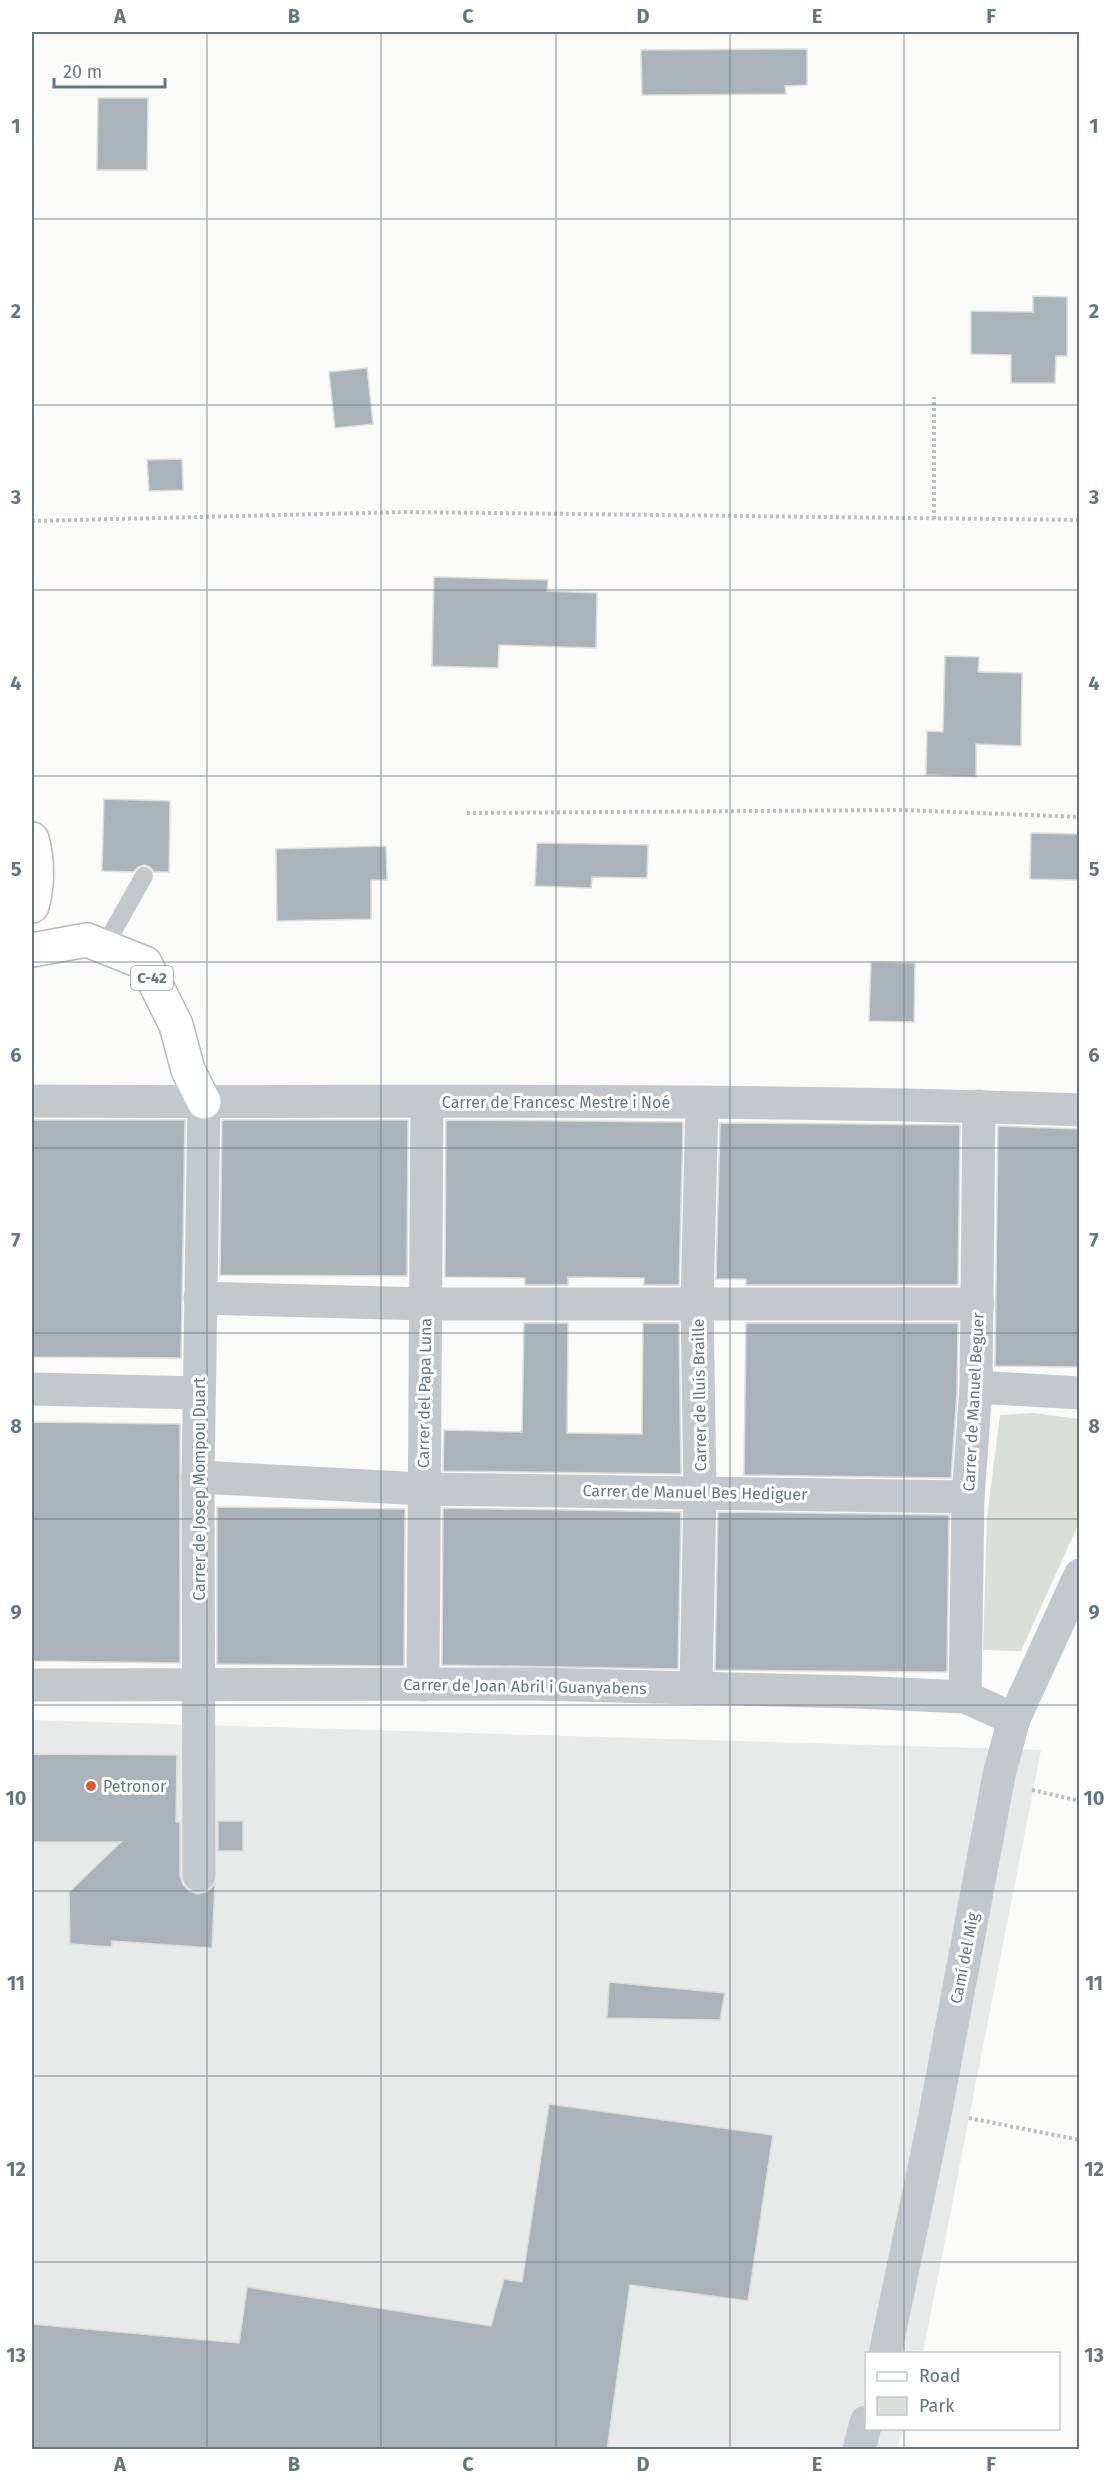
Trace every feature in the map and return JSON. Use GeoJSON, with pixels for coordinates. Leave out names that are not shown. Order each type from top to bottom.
{"type":"FeatureCollection","features":[{"type":"Feature","properties":{"kind":"main road"},"geometry":{"type":"LineString","coordinates":[[32,839],[36,883],[32,906]]}},
{"type":"Feature","properties":{"kind":"main road","name":"C-42"},"geometry":{"type":"LineString","coordinates":[[32,950],[87,940],[145,963],[176,1025],[188,1070],[204,1102]]}},
{"type":"Feature","properties":{"kind":"street","name":"Carrer de Francesc Mestre i Noé"},"geometry":{"type":"LineString","coordinates":[[32,1101],[702,1103],[979,1106],[1080,1110]]}},
{"type":"Feature","properties":{"kind":"street","name":"Carrer de Josep Mompou Duart"},"geometry":{"type":"LineString","coordinates":[[199,1875],[198,1477],[204,1102]]}},
{"type":"Feature","properties":{"kind":"street","name":"Carrer del Papa Luna"},"geometry":{"type":"LineString","coordinates":[[423,1685],[427,1102]]}},
{"type":"Feature","properties":{"kind":"street","name":"Carrer de lluís Braille"},"geometry":{"type":"LineString","coordinates":[[696,1688],[700,1491],[697,1304],[702,1103]]}},
{"type":"Feature","properties":{"kind":"street","name":"Carrer de Manuel Beguer"},"geometry":{"type":"LineString","coordinates":[[965,1697],[968,1497],[976,1387],[978,1304],[979,1106]]}},
{"type":"Feature","properties":{"kind":"street"},"geometry":{"type":"LineString","coordinates":[[200,1299],[426,1304],[978,1304]]}},
{"type":"Feature","properties":{"kind":"street"},"geometry":{"type":"LineString","coordinates":[[976,1387],[1080,1393]]}},
{"type":"Feature","properties":{"kind":"street"},"geometry":{"type":"LineString","coordinates":[[32,1389],[199,1393]]}},
{"type":"Feature","properties":{"kind":"street","name":"Carrer de Manuel Bes Hediguer"},"geometry":{"type":"LineString","coordinates":[[198,1477],[423,1489],[700,1491],[968,1497]]}},
{"type":"Feature","properties":{"kind":"street","name":"Camí del Mig"},"geometry":{"type":"LineString","coordinates":[[885,2352],[935,2115],[999,1775],[1014,1719],[1080,1575]]}},
{"type":"Feature","properties":{"kind":"street","name":"Carrer de Joan Abril i Guanyabens"},"geometry":{"type":"LineString","coordinates":[[32,1684],[536,1684],[965,1697],[1014,1719]]}},
{"type":"Feature","properties":{"kind":"street"},"geometry":{"type":"LineString","coordinates":[[859,2450],[865,2429]]}},
{"type":"Feature","properties":{"kind":"lane"},"geometry":{"type":"LineString","coordinates":[[104,947],[144,876]]}},
{"type":"Feature","properties":{"kind":"path"},"geometry":{"type":"LineString","coordinates":[[934,397],[934,519]]}},
{"type":"Feature","properties":{"kind":"path"},"geometry":{"type":"LineString","coordinates":[[32,521],[406,512],[1080,520]]}},
{"type":"Feature","properties":{"kind":"path"},"geometry":{"type":"LineString","coordinates":[[467,813],[903,810],[1080,817]]}},
{"type":"Feature","properties":{"kind":"path"},"geometry":{"type":"LineString","coordinates":[[999,1775],[1025,1788],[1080,1801]]}},
{"type":"Feature","properties":{"kind":"path"},"geometry":{"type":"LineString","coordinates":[[935,2115],[959,2116],[1080,2140]]}},
{"type":"Feature","properties":{"kind":"shaded area"},"geometry":{"type":"Polygon","coordinates":[[[32,1720],[1041,1750],[923,2352],[865,2352],[865,2430],[903,2430],[897,2449],[32,2450],[32,1720]]]}},
{"type":"Feature","properties":{"kind":"green space"},"geometry":{"type":"Polygon","coordinates":[[[1033,1413],[1079,1419],[1079,1523],[1021,1651],[983,1650],[987,1517],[1000,1415],[1033,1413]]]}},
{"type":"Feature","properties":{"kind":"building"},"geometry":{"type":"Polygon","coordinates":[[[807,49],[807,85],[785,86],[786,94],[642,95],[641,50],[807,49]]]}},
{"type":"Feature","properties":{"kind":"building"},"geometry":{"type":"Polygon","coordinates":[[[98,98],[148,98],[147,170],[97,170],[98,98]]]}},
{"type":"Feature","properties":{"kind":"building"},"geometry":{"type":"Polygon","coordinates":[[[1033,296],[1067,297],[1067,356],[1056,356],[1055,383],[1011,383],[1011,355],[971,354],[971,311],[1033,312],[1033,296]]]}},
{"type":"Feature","properties":{"kind":"building"},"geometry":{"type":"Polygon","coordinates":[[[367,368],[373,424],[335,428],[329,372],[367,368]]]}},
{"type":"Feature","properties":{"kind":"building"},"geometry":{"type":"Polygon","coordinates":[[[182,459],[183,490],[149,491],[147,460],[182,459]]]}},
{"type":"Feature","properties":{"kind":"building"},"geometry":{"type":"Polygon","coordinates":[[[434,577],[548,580],[547,591],[597,593],[596,648],[499,645],[498,668],[432,666],[434,577]]]}},
{"type":"Feature","properties":{"kind":"building"},"geometry":{"type":"Polygon","coordinates":[[[945,656],[979,657],[978,672],[1022,673],[1021,746],[976,744],[976,777],[926,775],[927,731],[943,732],[945,656]]]}},
{"type":"Feature","properties":{"kind":"building"},"geometry":{"type":"Polygon","coordinates":[[[104,799],[170,801],[169,872],[154,872],[150,867],[144,865],[133,872],[102,871],[104,799]]]}},
{"type":"Feature","properties":{"kind":"building"},"geometry":{"type":"Polygon","coordinates":[[[1031,833],[1080,834],[1080,880],[1030,879],[1031,833]]]}},
{"type":"Feature","properties":{"kind":"building"},"geometry":{"type":"Polygon","coordinates":[[[537,843],[648,845],[647,878],[592,877],[591,888],[535,886],[537,843]]]}},
{"type":"Feature","properties":{"kind":"building"},"geometry":{"type":"Polygon","coordinates":[[[386,846],[387,880],[371,880],[371,919],[277,921],[276,849],[386,846]]]}},
{"type":"Feature","properties":{"kind":"building"},"geometry":{"type":"Polygon","coordinates":[[[871,962],[915,963],[914,1022],[869,1021],[871,962]]]}},
{"type":"Feature","properties":{"kind":"building"},"geometry":{"type":"Polygon","coordinates":[[[32,1120],[185,1120],[181,1358],[32,1357],[32,1120]]]}},
{"type":"Feature","properties":{"kind":"building"},"geometry":{"type":"Polygon","coordinates":[[[222,1120],[408,1120],[407,1276],[220,1275],[222,1120]]]}},
{"type":"Feature","properties":{"kind":"building"},"geometry":{"type":"Polygon","coordinates":[[[446,1120],[683,1122],[679,1285],[644,1285],[644,1278],[568,1277],[568,1285],[525,1285],[525,1278],[445,1277],[446,1120]]]}},
{"type":"Feature","properties":{"kind":"building"},"geometry":{"type":"Polygon","coordinates":[[[720,1123],[960,1125],[958,1285],[746,1285],[746,1279],[716,1279],[720,1123]]]}},
{"type":"Feature","properties":{"kind":"building"},"geometry":{"type":"Polygon","coordinates":[[[998,1126],[1080,1129],[1080,1367],[995,1366],[998,1126]]]}},
{"type":"Feature","properties":{"kind":"building"},"geometry":{"type":"Polygon","coordinates":[[[524,1323],[568,1323],[567,1433],[642,1434],[643,1323],[679,1323],[681,1474],[443,1471],[444,1430],[522,1432],[524,1323]]]}},
{"type":"Feature","properties":{"kind":"building"},"geometry":{"type":"Polygon","coordinates":[[[746,1323],[958,1323],[957,1393],[951,1478],[744,1475],[746,1323]]]}},
{"type":"Feature","properties":{"kind":"building"},"geometry":{"type":"Polygon","coordinates":[[[32,1422],[180,1424],[180,1663],[32,1661],[32,1422]]]}},
{"type":"Feature","properties":{"kind":"building"},"geometry":{"type":"Polygon","coordinates":[[[217,1507],[405,1509],[404,1666],[217,1664],[217,1507]]]}},
{"type":"Feature","properties":{"kind":"building"},"geometry":{"type":"Polygon","coordinates":[[[443,1508],[681,1512],[678,1669],[442,1665],[443,1508]]]}},
{"type":"Feature","properties":{"kind":"building"},"geometry":{"type":"Polygon","coordinates":[[[718,1512],[949,1515],[947,1672],[715,1670],[718,1512]]]}},
{"type":"Feature","properties":{"kind":"building"},"geometry":{"type":"Polygon","coordinates":[[[32,1754],[177,1755],[176,1822],[180,1822],[180,1876],[189,1891],[198,1894],[208,1891],[215,1884],[212,1948],[112,1941],[112,1947],[70,1944],[69,1892],[121,1842],[32,1842],[32,1754]]]}},
{"type":"Feature","properties":{"kind":"building"},"geometry":{"type":"Polygon","coordinates":[[[218,1821],[243,1821],[243,1851],[218,1851],[218,1821]]]}},
{"type":"Feature","properties":{"kind":"building"},"geometry":{"type":"Polygon","coordinates":[[[609,1982],[725,1993],[720,2020],[607,2018],[609,1982]]]}},
{"type":"Feature","properties":{"kind":"building"},"geometry":{"type":"Polygon","coordinates":[[[549,2104],[773,2135],[748,2301],[630,2285],[607,2450],[48,2450],[32,2447],[32,2324],[239,2343],[247,2287],[491,2326],[504,2279],[522,2282],[549,2104]]]}},
{"type":"Feature","properties":{"kind":"place","name":"Petronor"},"geometry":{"type":"Point","coordinates":[91,1786]}}]}
